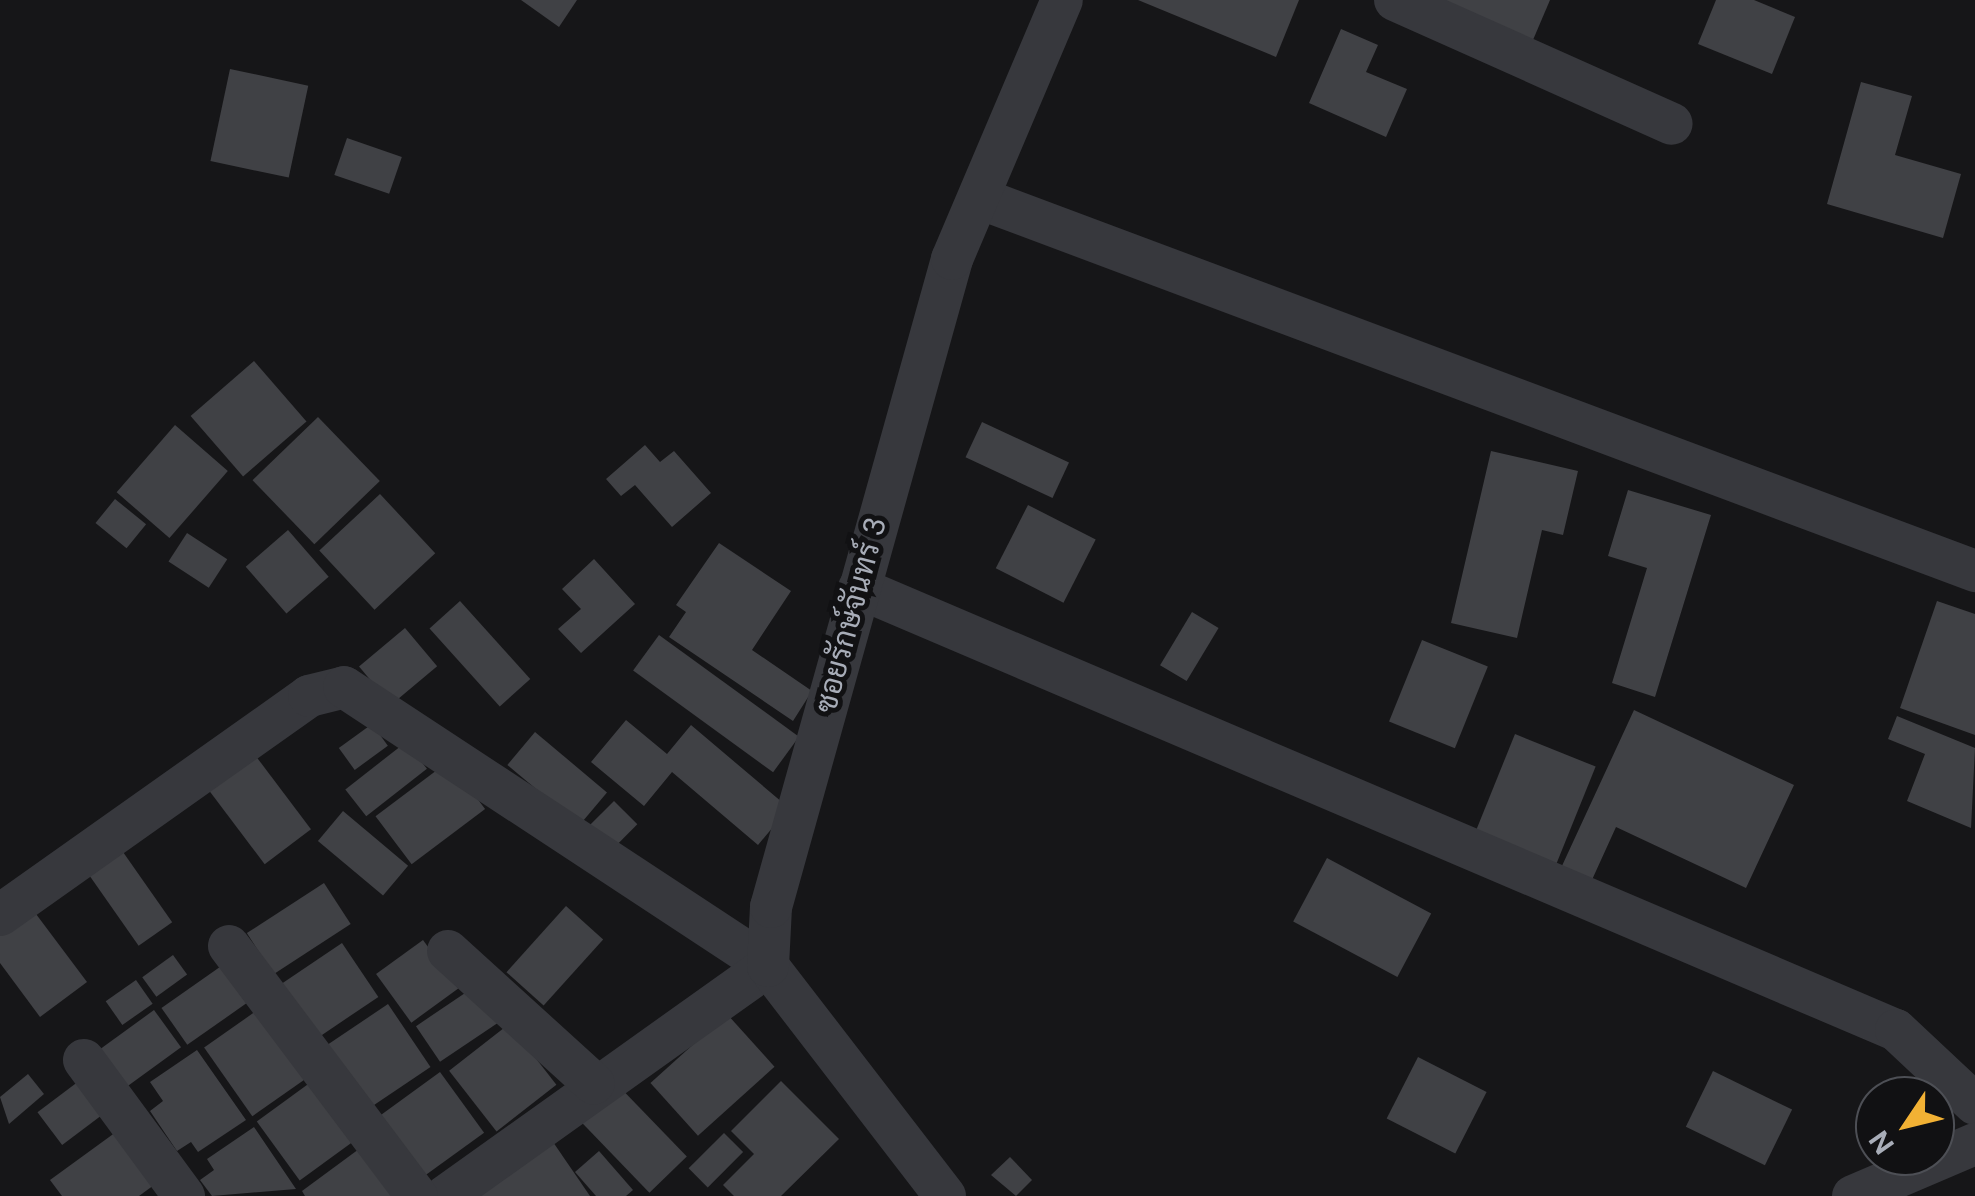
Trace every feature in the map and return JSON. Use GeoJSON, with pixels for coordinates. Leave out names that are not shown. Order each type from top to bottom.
{"type":"FeatureCollection","features":[{"type":"Feature","properties":{"kind":"street","name":"ซอยรักษ์จันทร์ 3"},"geometry":{"type":"LineString","coordinates":[[768,966],[771,907],[918,372],[978,198],[1062,0]]}},
{"type":"Feature","properties":{"kind":"street"},"geometry":{"type":"LineString","coordinates":[[1395,0],[1672,124]]}},
{"type":"Feature","properties":{"kind":"street"},"geometry":{"type":"LineString","coordinates":[[978,198],[1975,571]]}},
{"type":"Feature","properties":{"kind":"street"},"geometry":{"type":"LineString","coordinates":[[858,588],[1896,1030],[1975,1104]]}},
{"type":"Feature","properties":{"kind":"street"},"geometry":{"type":"LineString","coordinates":[[0,915],[308,696],[344,688],[768,966],[945,1196]]}},
{"type":"Feature","properties":{"kind":"street"},"geometry":{"type":"LineString","coordinates":[[229,946],[417,1196]]}},
{"type":"Feature","properties":{"kind":"street"},"geometry":{"type":"LineString","coordinates":[[448,950],[594,1084]]}},
{"type":"Feature","properties":{"kind":"street"},"geometry":{"type":"LineString","coordinates":[[445,1196],[594,1084],[768,966]]}},
{"type":"Feature","properties":{"kind":"street"},"geometry":{"type":"LineString","coordinates":[[84,1060],[184,1196]]}},
{"type":"Feature","properties":{"kind":"street"},"geometry":{"type":"LineString","coordinates":[[1853,1196],[1975,1144]]}},
{"type":"Feature","properties":{"kind":"building"},"geometry":{"type":"Polygon","coordinates":[[[521,0],[577,0],[559,27],[521,0]]]}},
{"type":"Feature","properties":{"kind":"building"},"geometry":{"type":"Polygon","coordinates":[[[1138,0],[1299,0],[1276,57],[1138,0]]]}},
{"type":"Feature","properties":{"kind":"building"},"geometry":{"type":"Polygon","coordinates":[[[1423,0],[1550,0],[1530,47],[1423,0]]]}},
{"type":"Feature","properties":{"kind":"building"},"geometry":{"type":"Polygon","coordinates":[[[1716,0],[1754,0],[1795,17],[1772,74],[1698,44],[1716,0]]]}},
{"type":"Feature","properties":{"kind":"building"},"geometry":{"type":"Polygon","coordinates":[[[1341,29],[1378,45],[1366,72],[1407,89],[1386,137],[1309,103],[1341,29]]]}},
{"type":"Feature","properties":{"kind":"building"},"geometry":{"type":"Polygon","coordinates":[[[230,69],[308,86],[289,178],[210,161],[230,69]]]}},
{"type":"Feature","properties":{"kind":"building"},"geometry":{"type":"Polygon","coordinates":[[[1861,82],[1912,96],[1895,155],[1961,174],[1943,238],[1827,204],[1861,82]]]}},
{"type":"Feature","properties":{"kind":"building"},"geometry":{"type":"Polygon","coordinates":[[[347,138],[402,157],[389,194],[334,175],[347,138]]]}},
{"type":"Feature","properties":{"kind":"building"},"geometry":{"type":"Polygon","coordinates":[[[254,361],[306,421],[243,476],[191,416],[254,361]]]}},
{"type":"Feature","properties":{"kind":"building"},"geometry":{"type":"Polygon","coordinates":[[[318,417],[380,481],[314,544],[253,480],[318,417]]]}},
{"type":"Feature","properties":{"kind":"building"},"geometry":{"type":"Polygon","coordinates":[[[982,422],[1069,463],[1053,498],[966,457],[982,422]]]}},
{"type":"Feature","properties":{"kind":"building"},"geometry":{"type":"Polygon","coordinates":[[[175,425],[228,471],[169,538],[117,492],[175,425]]]}},
{"type":"Feature","properties":{"kind":"building"},"geometry":{"type":"Polygon","coordinates":[[[645,445],[660,462],[674,451],[711,493],[672,527],[635,485],[621,496],[606,479],[645,445]]]}},
{"type":"Feature","properties":{"kind":"building"},"geometry":{"type":"Polygon","coordinates":[[[1491,451],[1578,471],[1563,535],[1542,530],[1517,638],[1451,623],[1491,451]]]}},
{"type":"Feature","properties":{"kind":"building"},"geometry":{"type":"Polygon","coordinates":[[[1628,490],[1711,515],[1655,697],[1612,683],[1647,568],[1608,556],[1628,490]]]}},
{"type":"Feature","properties":{"kind":"building"},"geometry":{"type":"Polygon","coordinates":[[[380,494],[435,553],[375,610],[319,551],[380,494]]]}},
{"type":"Feature","properties":{"kind":"building"},"geometry":{"type":"Polygon","coordinates":[[[115,499],[146,524],[127,548],[95,523],[115,499]]]}},
{"type":"Feature","properties":{"kind":"building"},"geometry":{"type":"Polygon","coordinates":[[[1028,505],[1096,540],[1063,603],[996,568],[1028,505]]]}},
{"type":"Feature","properties":{"kind":"building"},"geometry":{"type":"Polygon","coordinates":[[[288,530],[329,577],[286,614],[246,567],[288,530]]]}},
{"type":"Feature","properties":{"kind":"building"},"geometry":{"type":"Polygon","coordinates":[[[187,533],[227,559],[209,588],[168,562],[187,533]]]}},
{"type":"Feature","properties":{"kind":"building"},"geometry":{"type":"Polygon","coordinates":[[[719,543],[791,591],[752,650],[812,691],[793,721],[669,637],[686,612],[676,605],[719,543]]]}},
{"type":"Feature","properties":{"kind":"building"},"geometry":{"type":"Polygon","coordinates":[[[594,559],[635,604],[581,653],[558,629],[581,609],[562,589],[594,559]]]}},
{"type":"Feature","properties":{"kind":"building"},"geometry":{"type":"Polygon","coordinates":[[[460,601],[530,679],[500,706],[430,628],[460,601]]]}},
{"type":"Feature","properties":{"kind":"building"},"geometry":{"type":"Polygon","coordinates":[[[1937,601],[1975,614],[1975,735],[1900,708],[1937,601]]]}},
{"type":"Feature","properties":{"kind":"building"},"geometry":{"type":"Polygon","coordinates":[[[1192,612],[1219,628],[1187,681],[1160,665],[1192,612]]]}},
{"type":"Feature","properties":{"kind":"building"},"geometry":{"type":"Polygon","coordinates":[[[405,628],[437,666],[391,705],[359,667],[405,628]]]}},
{"type":"Feature","properties":{"kind":"building"},"geometry":{"type":"Polygon","coordinates":[[[659,635],[799,737],[773,772],[633,671],[659,635]]]}},
{"type":"Feature","properties":{"kind":"building"},"geometry":{"type":"Polygon","coordinates":[[[1422,640],[1488,667],[1455,748],[1389,722],[1422,640]]]}},
{"type":"Feature","properties":{"kind":"building"},"geometry":{"type":"Polygon","coordinates":[[[1634,710],[1794,785],[1746,888],[1616,827],[1591,882],[1561,868],[1634,710]]]}},
{"type":"Feature","properties":{"kind":"building"},"geometry":{"type":"Polygon","coordinates":[[[1897,716],[1975,748],[1971,828],[1907,801],[1925,754],[1888,739],[1897,716]]]}},
{"type":"Feature","properties":{"kind":"building"},"geometry":{"type":"Polygon","coordinates":[[[626,720],[667,754],[691,725],[789,808],[758,845],[672,772],[644,806],[591,762],[626,720]]]}},
{"type":"Feature","properties":{"kind":"building"},"geometry":{"type":"Polygon","coordinates":[[[372,724],[388,746],[355,770],[339,748],[372,724]]]}},
{"type":"Feature","properties":{"kind":"building"},"geometry":{"type":"Polygon","coordinates":[[[535,732],[607,792],[579,825],[507,765],[535,732]]]}},
{"type":"Feature","properties":{"kind":"building"},"geometry":{"type":"Polygon","coordinates":[[[1515,734],[1596,767],[1555,867],[1475,834],[1515,734]]]}},
{"type":"Feature","properties":{"kind":"building"},"geometry":{"type":"Polygon","coordinates":[[[406,742],[427,769],[366,816],[345,789],[406,742]]]}},
{"type":"Feature","properties":{"kind":"building"},"geometry":{"type":"Polygon","coordinates":[[[252,751],[311,829],[265,864],[206,786],[252,751]]]}},
{"type":"Feature","properties":{"kind":"building"},"geometry":{"type":"Polygon","coordinates":[[[449,761],[485,809],[412,864],[376,816],[449,761]]]}},
{"type":"Feature","properties":{"kind":"building"},"geometry":{"type":"Polygon","coordinates":[[[614,801],[637,824],[606,856],[582,833],[614,801]]]}},
{"type":"Feature","properties":{"kind":"building"},"geometry":{"type":"Polygon","coordinates":[[[343,811],[408,866],[383,896],[318,841],[343,811]]]}},
{"type":"Feature","properties":{"kind":"building"},"geometry":{"type":"Polygon","coordinates":[[[116,842],[172,922],[139,946],[82,866],[116,842]]]}},
{"type":"Feature","properties":{"kind":"building"},"geometry":{"type":"Polygon","coordinates":[[[1327,858],[1431,913],[1397,977],[1293,922],[1327,858]]]}},
{"type":"Feature","properties":{"kind":"building"},"geometry":{"type":"Polygon","coordinates":[[[324,883],[351,924],[274,974],[247,933],[324,883]]]}},
{"type":"Feature","properties":{"kind":"building"},"geometry":{"type":"Polygon","coordinates":[[[566,906],[603,939],[544,1006],[506,972],[566,906]]]}},
{"type":"Feature","properties":{"kind":"building"},"geometry":{"type":"Polygon","coordinates":[[[33,910],[87,982],[40,1017],[0,963],[0,934],[33,910]]]}},
{"type":"Feature","properties":{"kind":"building"},"geometry":{"type":"Polygon","coordinates":[[[423,940],[458,989],[411,1023],[376,974],[423,940]]]}},
{"type":"Feature","properties":{"kind":"building"},"geometry":{"type":"Polygon","coordinates":[[[342,943],[378,997],[315,1039],[279,985],[342,943]]]}},
{"type":"Feature","properties":{"kind":"building"},"geometry":{"type":"Polygon","coordinates":[[[173,955],[187,974],[156,997],[142,977],[173,955]]]}},
{"type":"Feature","properties":{"kind":"building"},"geometry":{"type":"Polygon","coordinates":[[[227,962],[253,999],[187,1045],[161,1008],[227,962]]]}},
{"type":"Feature","properties":{"kind":"building"},"geometry":{"type":"Polygon","coordinates":[[[136,980],[153,1004],[122,1025],[106,1001],[136,980]]]}},
{"type":"Feature","properties":{"kind":"building"},"geometry":{"type":"Polygon","coordinates":[[[474,987],[498,1023],[440,1062],[416,1026],[474,987]]]}},
{"type":"Feature","properties":{"kind":"building"},"geometry":{"type":"Polygon","coordinates":[[[388,1004],[430,1067],[370,1108],[327,1045],[388,1004]]]}},
{"type":"Feature","properties":{"kind":"building"},"geometry":{"type":"Polygon","coordinates":[[[259,1009],[307,1078],[252,1116],[204,1047],[259,1009]]]}},
{"type":"Feature","properties":{"kind":"building"},"geometry":{"type":"Polygon","coordinates":[[[154,1010],[181,1047],[124,1089],[97,1052],[154,1010]]]}},
{"type":"Feature","properties":{"kind":"building"},"geometry":{"type":"Polygon","coordinates":[[[727,1014],[775,1067],[698,1136],[650,1083],[727,1014]]]}},
{"type":"Feature","properties":{"kind":"building"},"geometry":{"type":"Polygon","coordinates":[[[509,1024],[556,1085],[497,1131],[449,1071],[509,1024]]]}},
{"type":"Feature","properties":{"kind":"building"},"geometry":{"type":"Polygon","coordinates":[[[197,1050],[246,1120],[198,1152],[191,1142],[177,1151],[150,1111],[163,1101],[150,1082],[197,1050]]]}},
{"type":"Feature","properties":{"kind":"building"},"geometry":{"type":"Polygon","coordinates":[[[1418,1057],[1487,1092],[1455,1153],[1387,1118],[1418,1057]]]}},
{"type":"Feature","properties":{"kind":"building"},"geometry":{"type":"Polygon","coordinates":[[[1713,1071],[1792,1110],[1765,1165],[1686,1127],[1713,1071]]]}},
{"type":"Feature","properties":{"kind":"building"},"geometry":{"type":"Polygon","coordinates":[[[440,1072],[484,1133],[423,1177],[379,1117],[440,1072]]]}},
{"type":"Feature","properties":{"kind":"building"},"geometry":{"type":"Polygon","coordinates":[[[28,1074],[44,1094],[9,1124],[0,1097],[28,1074]]]}},
{"type":"Feature","properties":{"kind":"building"},"geometry":{"type":"Polygon","coordinates":[[[609,1076],[687,1157],[649,1193],[572,1112],[609,1076]]]}},
{"type":"Feature","properties":{"kind":"building"},"geometry":{"type":"Polygon","coordinates":[[[79,1081],[104,1114],[62,1145],[37,1112],[79,1081]]]}},
{"type":"Feature","properties":{"kind":"building"},"geometry":{"type":"Polygon","coordinates":[[[781,1081],[839,1139],[781,1196],[734,1196],[723,1185],[754,1154],[731,1131],[781,1081]]]}},
{"type":"Feature","properties":{"kind":"building"},"geometry":{"type":"Polygon","coordinates":[[[311,1082],[354,1141],[300,1180],[257,1121],[311,1082]]]}},
{"type":"Feature","properties":{"kind":"building"},"geometry":{"type":"Polygon","coordinates":[[[254,1127],[296,1189],[212,1196],[200,1180],[214,1170],[207,1159],[254,1127]]]}},
{"type":"Feature","properties":{"kind":"building"},"geometry":{"type":"Polygon","coordinates":[[[116,1132],[154,1185],[139,1196],[62,1196],[50,1180],[116,1132]]]}},
{"type":"Feature","properties":{"kind":"building"},"geometry":{"type":"Polygon","coordinates":[[[724,1133],[743,1152],[708,1187],[689,1168],[724,1133]]]}},
{"type":"Feature","properties":{"kind":"building"},"geometry":{"type":"Polygon","coordinates":[[[553,1142],[590,1196],[475,1196],[553,1142]]]}},
{"type":"Feature","properties":{"kind":"building"},"geometry":{"type":"Polygon","coordinates":[[[359,1149],[394,1196],[305,1196],[302,1191],[359,1149]]]}},
{"type":"Feature","properties":{"kind":"building"},"geometry":{"type":"Polygon","coordinates":[[[599,1151],[633,1190],[626,1196],[596,1196],[575,1172],[599,1151]]]}},
{"type":"Feature","properties":{"kind":"building"},"geometry":{"type":"Polygon","coordinates":[[[1010,1157],[1032,1180],[1016,1196],[991,1175],[1010,1157]]]}}]}
